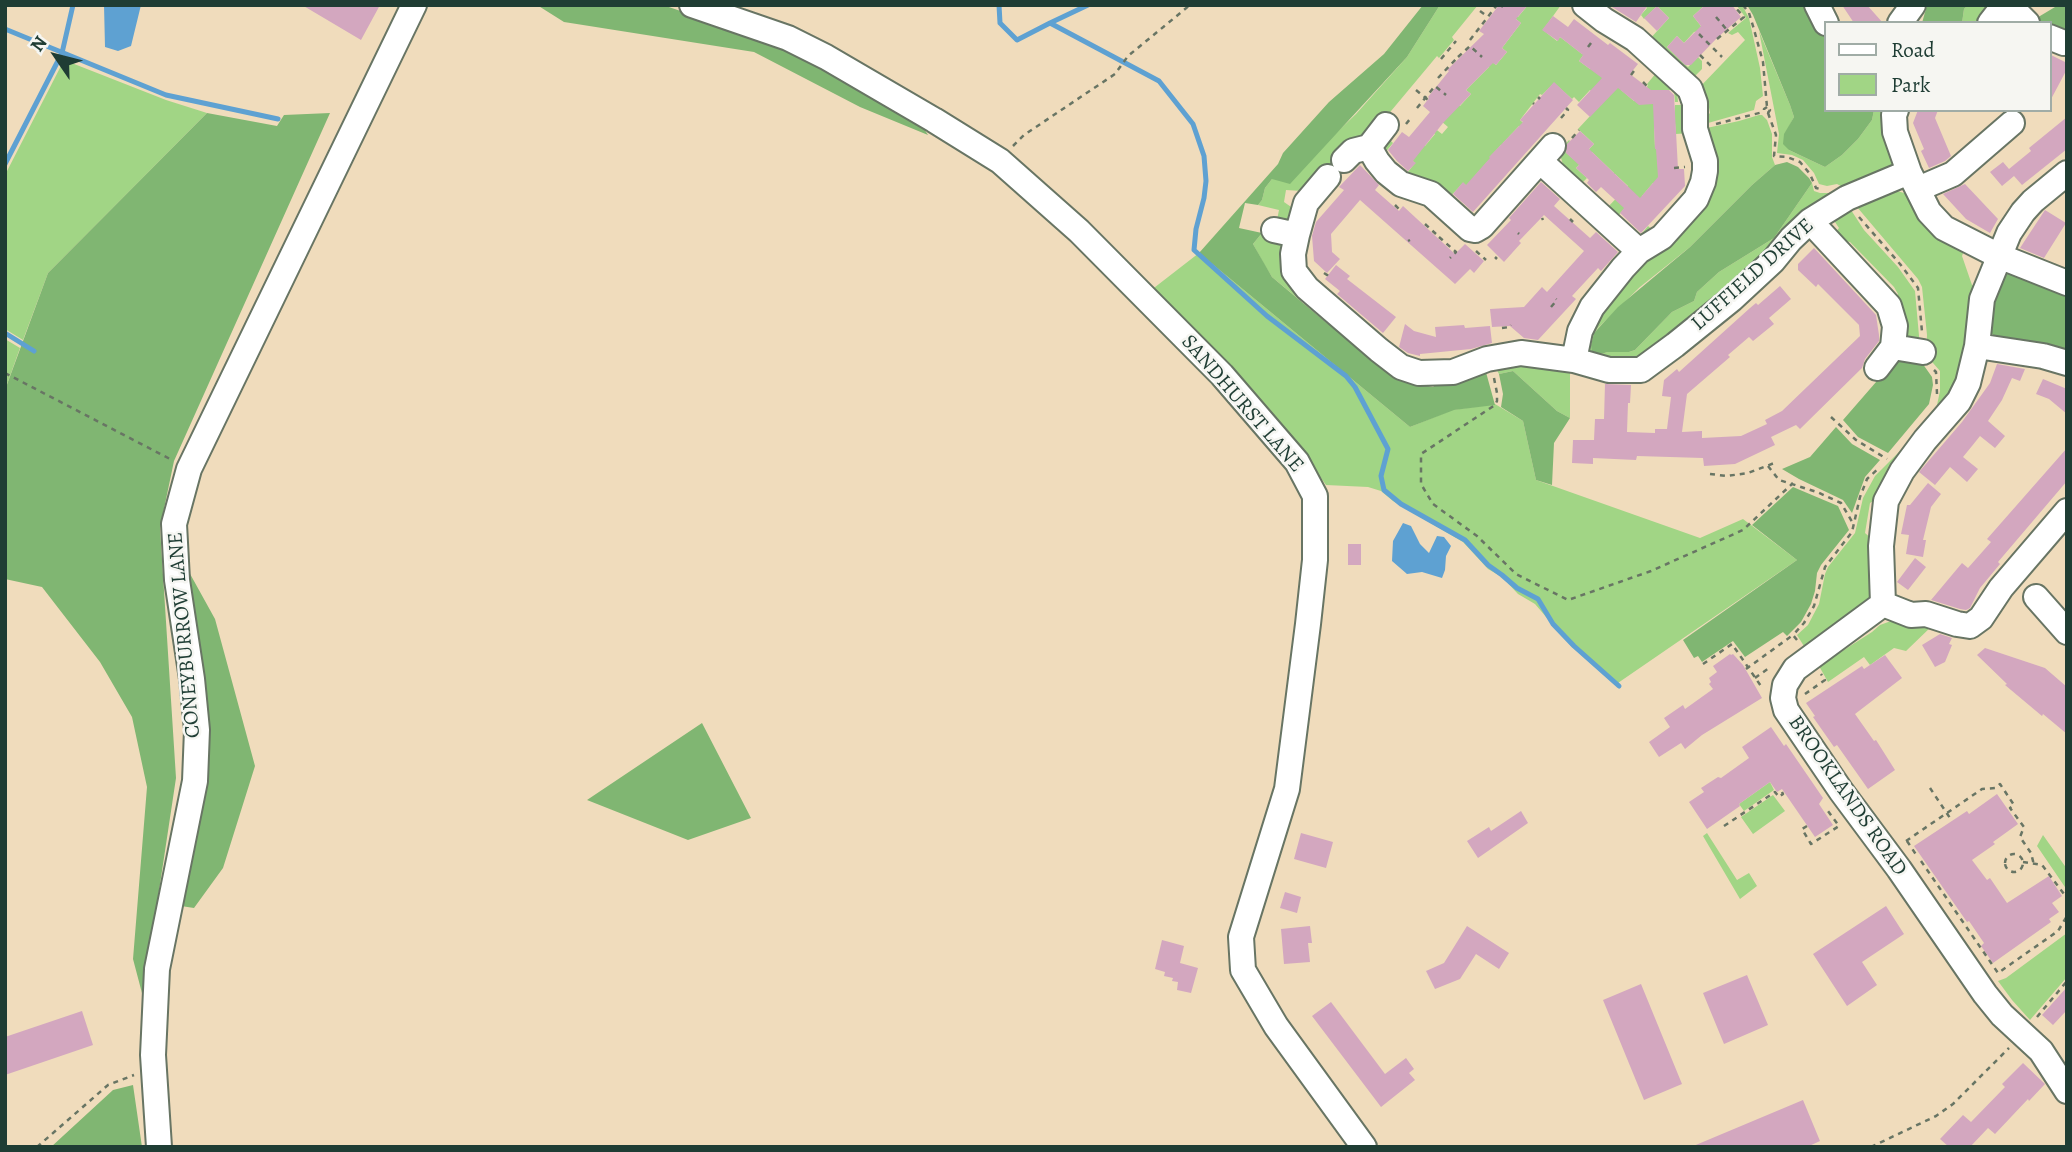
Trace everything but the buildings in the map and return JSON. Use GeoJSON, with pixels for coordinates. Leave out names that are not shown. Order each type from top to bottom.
{"type":"FeatureCollection","features":[{"type":"Feature","properties":{"kind":"street","name":"CONEYBURROW LANE"},"geometry":{"type":"LineString","coordinates":[[159,1147],[153,1055],[157,969],[195,781],[197,730],[177,580],[174,524],[189,469],[414,5]]}},
{"type":"Feature","properties":{"kind":"street","name":"SANDHURST LANE"},"geometry":{"type":"LineString","coordinates":[[692,5],[788,38],[827,57],[1000,161],[1079,231],[1222,375],[1297,462],[1315,496],[1314,573],[1287,789],[1241,937],[1243,970],[1276,1026],[1364,1147]]}},
{"type":"Feature","properties":{"kind":"street"},"geometry":{"type":"LineString","coordinates":[[1574,360],[1580,331],[1592,307],[1639,251],[1662,237],[1696,199],[1703,182],[1705,161],[1695,129],[1695,103],[1687,84],[1635,39],[1585,5]]}},
{"type":"Feature","properties":{"kind":"street"},"geometry":{"type":"LineString","coordinates":[[1817,5],[1825,21]]}},
{"type":"Feature","properties":{"kind":"street"},"geometry":{"type":"LineString","coordinates":[[1901,21],[1913,5]]}},
{"type":"Feature","properties":{"kind":"street"},"geometry":{"type":"LineString","coordinates":[[1992,21],[1997,14],[2017,11]]}},
{"type":"Feature","properties":{"kind":"street"},"geometry":{"type":"LineString","coordinates":[[1895,112],[1895,132],[1914,180],[1929,212],[1944,228],[1999,256],[2067,283]]}},
{"type":"Feature","properties":{"kind":"street","name":"LUFFIELD DRIVE"},"geometry":{"type":"LineString","coordinates":[[1369,147],[1353,150],[1336,168],[1296,200],[1286,232],[1293,254],[1294,271],[1307,288],[1352,328],[1401,367],[1419,373],[1453,372],[1487,359],[1521,353],[1574,360],[1644,378],[1675,345],[1732,299],[1773,261],[1810,221],[1847,198],[1914,180],[1954,174],[2012,123]]}},
{"type":"Feature","properties":{"kind":"street"},"geometry":{"type":"LineString","coordinates":[[1387,125],[1369,147],[1377,161],[1401,184],[1431,194],[1472,230],[1482,226],[1555,149],[1639,251]]}},
{"type":"Feature","properties":{"kind":"street"},"geometry":{"type":"LineString","coordinates":[[2067,173],[2033,201],[2009,233],[1982,299],[1977,346],[1968,383],[1959,401],[1908,461],[1886,501],[1881,546],[1883,604],[1910,615],[1926,614],[1970,626],[1981,618],[2001,588],[2067,511]]}},
{"type":"Feature","properties":{"kind":"street"},"geometry":{"type":"LineString","coordinates":[[1810,221],[1889,306],[1895,326],[1893,347],[1877,368]]}},
{"type":"Feature","properties":{"kind":"street"},"geometry":{"type":"LineString","coordinates":[[1977,346],[2043,356],[2067,363]]}},
{"type":"Feature","properties":{"kind":"street"},"geometry":{"type":"LineString","coordinates":[[1893,347],[1923,352]]}},
{"type":"Feature","properties":{"kind":"street"},"geometry":{"type":"LineString","coordinates":[[2036,597],[2067,632]]}},
{"type":"Feature","properties":{"kind":"street","name":"BROOKLANDS ROAD"},"geometry":{"type":"LineString","coordinates":[[1883,604],[1795,669],[1786,685],[1783,698],[1786,710],[1985,995],[2041,1051],[2067,1091]]}},
{"type":"Feature","properties":{"kind":"path"},"geometry":{"type":"LineString","coordinates":[[1000,161],[1024,135],[1115,74],[1128,56],[1190,5]]}},
{"type":"Feature","properties":{"kind":"path"},"geometry":{"type":"LineString","coordinates":[[1695,129],[1764,111],[1767,107],[1763,62],[1749,13],[1743,5]]}},
{"type":"Feature","properties":{"kind":"path"},"geometry":{"type":"LineString","coordinates":[[1470,40],[1500,6]]}},
{"type":"Feature","properties":{"kind":"path"},"geometry":{"type":"LineString","coordinates":[[1717,38],[1744,17],[1734,6]]}},
{"type":"Feature","properties":{"kind":"path"},"geometry":{"type":"LineString","coordinates":[[1480,11],[1489,17]]}},
{"type":"Feature","properties":{"kind":"path"},"geometry":{"type":"LineString","coordinates":[[1716,17],[1727,30]]}},
{"type":"Feature","properties":{"kind":"path"},"geometry":{"type":"LineString","coordinates":[[1699,34],[1722,57]]}},
{"type":"Feature","properties":{"kind":"path"},"geometry":{"type":"LineString","coordinates":[[1441,59],[1456,41]]}},
{"type":"Feature","properties":{"kind":"path"},"geometry":{"type":"LineString","coordinates":[[1437,78],[1470,46],[1482,57]]}},
{"type":"Feature","properties":{"kind":"path"},"geometry":{"type":"LineString","coordinates":[[1700,55],[1712,67]]}},
{"type":"Feature","properties":{"kind":"path"},"geometry":{"type":"LineString","coordinates":[[1643,82],[1647,86],[1644,89]]}},
{"type":"Feature","properties":{"kind":"path"},"geometry":{"type":"LineString","coordinates":[[1417,108],[1435,86],[1446,95]]}},
{"type":"Feature","properties":{"kind":"path"},"geometry":{"type":"LineString","coordinates":[[1416,90],[1427,99]]}},
{"type":"Feature","properties":{"kind":"path"},"geometry":{"type":"LineString","coordinates":[[1561,118],[1568,110],[1566,108]]}},
{"type":"Feature","properties":{"kind":"path"},"geometry":{"type":"LineString","coordinates":[[1555,149],[1579,130]]}},
{"type":"Feature","properties":{"kind":"path"},"geometry":{"type":"LineString","coordinates":[[1674,168],[1685,167]]}},
{"type":"Feature","properties":{"kind":"path"},"geometry":{"type":"LineString","coordinates":[[1395,205],[1399,209],[1397,212]]}},
{"type":"Feature","properties":{"kind":"path"},"geometry":{"type":"LineString","coordinates":[[1425,224],[1456,252],[1450,258]]}},
{"type":"Feature","properties":{"kind":"path"},"geometry":{"type":"LineString","coordinates":[[1476,251],[1486,260]]}},
{"type":"Feature","properties":{"kind":"path"},"geometry":{"type":"LineString","coordinates":[[1551,307],[1556,299]]}},
{"type":"Feature","properties":{"kind":"path"},"geometry":{"type":"LineString","coordinates":[[1502,328],[1511,325]]}},
{"type":"Feature","properties":{"kind":"path"},"geometry":{"type":"LineString","coordinates":[[1487,359],[1496,384],[1497,401],[1491,408],[1421,454],[1421,484],[1433,504],[1477,536],[1516,574],[1568,600],[1651,571],[1743,530],[1793,483]]}},
{"type":"Feature","properties":{"kind":"path"},"geometry":{"type":"LineString","coordinates":[[5,373],[189,469]]}},
{"type":"Feature","properties":{"kind":"path"},"geometry":{"type":"LineString","coordinates":[[1831,416],[1856,440],[1887,459]]}},
{"type":"Feature","properties":{"kind":"path"},"geometry":{"type":"LineString","coordinates":[[1710,474],[1727,476],[1777,462]]}},
{"type":"Feature","properties":{"kind":"path"},"geometry":{"type":"LineString","coordinates":[[1768,466],[1779,480],[1841,503],[1854,525]]}},
{"type":"Feature","properties":{"kind":"path"},"geometry":{"type":"LineString","coordinates":[[1747,668],[1793,635]]}},
{"type":"Feature","properties":{"kind":"path"},"geometry":{"type":"LineString","coordinates":[[1703,664],[1731,644],[1770,698]]}},
{"type":"Feature","properties":{"kind":"path"},"geometry":{"type":"LineString","coordinates":[[1901,846],[1982,789],[1995,788],[2000,784],[2014,805],[2010,808],[2024,827],[2020,837],[2031,853],[2034,865]]}},
{"type":"Feature","properties":{"kind":"path"},"geometry":{"type":"LineString","coordinates":[[1930,788],[1952,821]]}},
{"type":"Feature","properties":{"kind":"path"},"geometry":{"type":"LineString","coordinates":[[1724,826],[1775,792],[1779,797],[1783,794],[1781,790]]}},
{"type":"Feature","properties":{"kind":"path"},"geometry":{"type":"LineString","coordinates":[[1823,815],[1833,808]]}},
{"type":"Feature","properties":{"kind":"path"},"geometry":{"type":"LineString","coordinates":[[1798,824],[1811,844],[1839,826],[1828,811]]}},
{"type":"Feature","properties":{"kind":"path"},"geometry":{"type":"LineString","coordinates":[[1801,829],[1807,826]]}},
{"type":"Feature","properties":{"kind":"path"},"geometry":{"type":"LineString","coordinates":[[1907,841],[1998,974],[2057,931],[2067,916]]}},
{"type":"Feature","properties":{"kind":"path"},"geometry":{"type":"LineString","coordinates":[[2023,862],[2023,867],[2015,873],[2006,868],[2004,863],[2007,856],[2013,853],[2021,857],[2023,862],[2042,865],[2067,898]]}},
{"type":"Feature","properties":{"kind":"path"},"geometry":{"type":"LineString","coordinates":[[1871,1147],[1936,1116],[1953,1104],[2023,1033],[2067,981]]}},
{"type":"Feature","properties":{"kind":"path"},"geometry":{"type":"LineString","coordinates":[[37,1147],[108,1085],[135,1075],[155,1075]]}},
{"type":"Feature","properties":{"kind":"green space"},"geometry":{"type":"Polygon","coordinates":[[[537,5],[663,5],[783,46],[918,119],[928,135],[860,107],[754,52],[564,22],[537,5]]]}},
{"type":"Feature","properties":{"kind":"green space"},"geometry":{"type":"Polygon","coordinates":[[[1423,5],[1440,5],[1407,57],[1290,184],[1272,179],[1258,205],[1245,203],[1239,228],[1262,233],[1253,244],[1272,277],[1328,324],[1335,324],[1395,372],[1398,380],[1433,387],[1439,382],[1484,365],[1495,405],[1454,410],[1410,427],[1199,253],[1329,102],[1384,54],[1423,5]]]}},
{"type":"Feature","properties":{"kind":"green space"},"geometry":{"type":"Polygon","coordinates":[[[1440,5],[1478,5],[1439,58],[1437,56],[1376,129],[1342,158],[1330,174],[1302,191],[1286,190],[1284,202],[1294,209],[1288,222],[1276,225],[1279,210],[1258,205],[1265,188],[1272,179],[1331,138],[1356,114],[1407,57],[1440,5]]]}},
{"type":"Feature","properties":{"kind":"green space"},"geometry":{"type":"Polygon","coordinates":[[[1505,5],[1518,17],[1528,5],[1561,5],[1543,30],[1557,41],[1560,37],[1582,54],[1589,47],[1579,61],[1590,69],[1593,66],[1621,86],[1630,74],[1632,75],[1621,90],[1634,101],[1643,89],[1645,90],[1645,104],[1655,104],[1656,119],[1674,119],[1675,105],[1689,105],[1690,133],[1676,134],[1675,123],[1654,124],[1655,148],[1673,148],[1657,151],[1658,167],[1675,166],[1675,169],[1665,170],[1665,179],[1659,186],[1667,193],[1653,183],[1642,196],[1655,207],[1652,210],[1643,202],[1633,213],[1626,207],[1617,217],[1639,237],[1648,226],[1656,233],[1649,238],[1644,239],[1633,236],[1608,213],[1607,208],[1628,186],[1615,174],[1602,186],[1614,173],[1592,152],[1576,168],[1587,178],[1578,187],[1566,175],[1559,151],[1569,140],[1563,150],[1577,162],[1594,144],[1578,129],[1603,102],[1590,90],[1579,102],[1554,83],[1540,94],[1520,120],[1538,136],[1535,140],[1519,126],[1503,143],[1514,154],[1501,145],[1490,157],[1502,168],[1500,170],[1489,160],[1473,178],[1483,190],[1473,181],[1467,186],[1463,183],[1448,199],[1427,184],[1400,176],[1382,157],[1380,147],[1386,136],[1393,143],[1384,154],[1407,173],[1415,163],[1407,156],[1417,144],[1410,138],[1412,136],[1425,146],[1435,134],[1427,127],[1429,124],[1442,134],[1448,127],[1441,121],[1455,105],[1445,96],[1447,93],[1460,106],[1471,94],[1466,90],[1489,67],[1481,58],[1483,55],[1496,65],[1507,52],[1502,48],[1521,23],[1502,8],[1505,5]]]}},
{"type":"Feature","properties":{"kind":"green space"},"geometry":{"type":"Polygon","coordinates":[[[1644,5],[1705,5],[1693,16],[1704,30],[1694,32],[1684,43],[1677,36],[1667,47],[1688,67],[1698,57],[1702,61],[1702,69],[1691,80],[1648,41],[1669,18],[1657,6],[1644,19],[1641,15],[1647,8],[1644,5]]]}},
{"type":"Feature","properties":{"kind":"green space"},"geometry":{"type":"Polygon","coordinates":[[[1742,5],[1749,18],[1763,96],[1756,101],[1754,110],[1701,125],[1710,113],[1707,96],[1697,90],[1745,40],[1738,32],[1732,35],[1728,33],[1746,18],[1737,6],[1742,5]]]}},
{"type":"Feature","properties":{"kind":"green space"},"geometry":{"type":"Polygon","coordinates":[[[1747,5],[1809,5],[1824,35],[1824,112],[1874,112],[1872,120],[1858,139],[1825,167],[1789,150],[1783,144],[1784,134],[1794,117],[1747,5]]]}},
{"type":"Feature","properties":{"kind":"green space"},"geometry":{"type":"Polygon","coordinates":[[[1927,5],[1968,5],[1964,9],[1962,21],[1923,21],[1927,5]]]}},
{"type":"Feature","properties":{"kind":"green space"},"geometry":{"type":"Polygon","coordinates":[[[1968,5],[1993,5],[1983,21],[1962,21],[1964,9],[1968,5]]]}},
{"type":"Feature","properties":{"kind":"green space"},"geometry":{"type":"Polygon","coordinates":[[[2054,5],[2067,5],[2067,38],[2051,30],[2051,21],[2035,19],[2055,7],[2054,5]]]}},
{"type":"Feature","properties":{"kind":"green space"},"geometry":{"type":"Polygon","coordinates":[[[1759,31],[1794,117],[1785,134],[1789,150],[1825,167],[1858,139],[1872,120],[1874,112],[1891,112],[1895,167],[1843,187],[1837,184],[1819,184],[1803,160],[1777,153],[1779,134],[1759,31]]]}},
{"type":"Feature","properties":{"kind":"green space"},"geometry":{"type":"Polygon","coordinates":[[[64,60],[207,113],[48,273],[23,340],[5,329],[5,175],[64,60]]]}},
{"type":"Feature","properties":{"kind":"green space"},"geometry":{"type":"Polygon","coordinates":[[[1657,72],[1677,89],[1678,102],[1675,102],[1674,90],[1645,90],[1657,72]]]}},
{"type":"Feature","properties":{"kind":"green space"},"geometry":{"type":"Polygon","coordinates":[[[207,113],[277,126],[284,115],[330,113],[174,461],[160,528],[176,778],[143,997],[133,959],[147,787],[132,717],[100,662],[42,587],[5,579],[5,390],[48,273],[207,113]]]}},
{"type":"Feature","properties":{"kind":"green space"},"geometry":{"type":"Polygon","coordinates":[[[1759,115],[1767,120],[1772,134],[1772,157],[1775,165],[1690,247],[1640,287],[1598,328],[1591,345],[1597,355],[1635,350],[1672,312],[1694,301],[1697,292],[1719,272],[1774,238],[1812,183],[1814,191],[1833,193],[1767,257],[1758,258],[1703,313],[1694,313],[1666,335],[1665,343],[1638,359],[1590,357],[1584,348],[1594,313],[1668,239],[1678,239],[1699,215],[1702,129],[1759,115]]]}},
{"type":"Feature","properties":{"kind":"green space"},"geometry":{"type":"Polygon","coordinates":[[[1787,162],[1798,167],[1812,183],[1774,238],[1719,272],[1697,292],[1694,301],[1672,312],[1635,350],[1597,355],[1592,353],[1594,333],[1618,307],[1690,247],[1775,165],[1787,162]]]}},
{"type":"Feature","properties":{"kind":"green space"},"geometry":{"type":"Polygon","coordinates":[[[1894,190],[1914,196],[1965,248],[1962,256],[1972,285],[1978,288],[1959,383],[1880,496],[1870,503],[1865,533],[1873,540],[1877,594],[1820,635],[1819,644],[1807,651],[1797,635],[1808,625],[1819,604],[1828,567],[1855,533],[1863,498],[1875,476],[1907,444],[1937,405],[1940,391],[1940,371],[1926,355],[1927,335],[1922,287],[1857,207],[1894,190]]]}},
{"type":"Feature","properties":{"kind":"green space"},"geometry":{"type":"Polygon","coordinates":[[[1851,210],[1864,230],[1898,267],[1915,291],[1920,347],[1902,334],[1895,300],[1898,294],[1894,287],[1850,242],[1841,240],[1834,234],[1839,228],[1833,219],[1851,210]]]}},
{"type":"Feature","properties":{"kind":"green space"},"geometry":{"type":"Polygon","coordinates":[[[1262,233],[1285,243],[1301,291],[1301,301],[1272,277],[1264,264],[1253,244],[1262,233]]]}},
{"type":"Feature","properties":{"kind":"green space"},"geometry":{"type":"Polygon","coordinates":[[[1199,253],[1410,427],[1452,410],[1495,404],[1523,421],[1536,480],[1700,538],[1743,519],[1797,560],[1615,685],[1571,646],[1535,604],[1518,594],[1502,577],[1488,569],[1463,542],[1393,501],[1381,491],[1368,487],[1326,485],[1305,456],[1150,291],[1199,253]]]}},
{"type":"Feature","properties":{"kind":"green space"},"geometry":{"type":"Polygon","coordinates":[[[2007,274],[2019,275],[2037,284],[2067,290],[2067,354],[1994,336],[1990,332],[1991,313],[1999,284],[2007,274]]]}},
{"type":"Feature","properties":{"kind":"green space"},"geometry":{"type":"Polygon","coordinates":[[[5,339],[20,348],[5,390],[5,339]]]}},
{"type":"Feature","properties":{"kind":"green space"},"geometry":{"type":"Polygon","coordinates":[[[1899,359],[1920,360],[1932,377],[1933,385],[1929,404],[1888,453],[1858,437],[1843,420],[1899,359]]]}},
{"type":"Feature","properties":{"kind":"green space"},"geometry":{"type":"Polygon","coordinates":[[[1492,361],[1536,363],[1570,372],[1570,418],[1557,411],[1513,371],[1499,374],[1492,361]]]}},
{"type":"Feature","properties":{"kind":"green space"},"geometry":{"type":"Polygon","coordinates":[[[1513,371],[1557,411],[1570,418],[1554,443],[1552,485],[1536,480],[1523,421],[1501,407],[1503,394],[1499,374],[1513,371]]]}},
{"type":"Feature","properties":{"kind":"green space"},"geometry":{"type":"Polygon","coordinates":[[[1836,427],[1852,444],[1880,460],[1865,477],[1852,513],[1843,500],[1782,469],[1810,457],[1836,427]]]}},
{"type":"Feature","properties":{"kind":"green space"},"geometry":{"type":"Polygon","coordinates":[[[1793,487],[1838,506],[1849,530],[1821,565],[1811,604],[1801,622],[1787,636],[1783,632],[1745,657],[1733,641],[1702,662],[1698,656],[1694,658],[1683,640],[1797,560],[1752,525],[1793,487]]]}},
{"type":"Feature","properties":{"kind":"green space"},"geometry":{"type":"Polygon","coordinates":[[[189,572],[215,619],[255,766],[223,868],[194,908],[181,906],[201,677],[189,572]]]}},
{"type":"Feature","properties":{"kind":"green space"},"geometry":{"type":"Polygon","coordinates":[[[1891,621],[1913,626],[1933,625],[1906,651],[1894,648],[1870,665],[1864,657],[1828,682],[1819,666],[1880,625],[1891,621]]]}},
{"type":"Feature","properties":{"kind":"green space"},"geometry":{"type":"Polygon","coordinates":[[[702,723],[751,818],[688,840],[587,800],[702,723]]]}},
{"type":"Feature","properties":{"kind":"green space"},"geometry":{"type":"Polygon","coordinates":[[[1770,782],[1774,790],[1744,811],[1739,804],[1770,782]]]}},
{"type":"Feature","properties":{"kind":"green space"},"geometry":{"type":"Polygon","coordinates":[[[1773,795],[1785,811],[1753,834],[1741,817],[1773,795]]]}},
{"type":"Feature","properties":{"kind":"green space"},"geometry":{"type":"Polygon","coordinates":[[[1707,833],[1737,880],[1749,873],[1757,886],[1740,899],[1703,836],[1707,833]]]}},
{"type":"Feature","properties":{"kind":"green space"},"geometry":{"type":"Polygon","coordinates":[[[2043,835],[2067,869],[2067,890],[2037,846],[2043,835]]]}},
{"type":"Feature","properties":{"kind":"green space"},"geometry":{"type":"Polygon","coordinates":[[[2067,933],[2067,977],[2030,1020],[1998,981],[2006,978],[2067,933]]]}},
{"type":"Feature","properties":{"kind":"green space"},"geometry":{"type":"Polygon","coordinates":[[[133,1085],[142,1147],[51,1147],[113,1090],[133,1085]]]}},
{"type":"Feature","properties":{"kind":"water"},"geometry":{"type":"Polygon","coordinates":[[[104,5],[141,5],[131,46],[118,51],[105,47],[104,5]]]}},
{"type":"Feature","properties":{"kind":"water"},"geometry":{"type":"Polygon","coordinates":[[[1403,523],[1411,526],[1420,544],[1429,553],[1437,536],[1444,537],[1451,546],[1446,556],[1442,578],[1422,572],[1407,574],[1392,561],[1393,541],[1403,523]]]}},
{"type":"Feature","properties":{"kind":"waterway"},"geometry":{"type":"LineString","coordinates":[[5,164],[62,53],[73,5]]}},
{"type":"Feature","properties":{"kind":"waterway"},"geometry":{"type":"LineString","coordinates":[[999,5],[1000,23],[1017,40],[1050,23],[1159,81],[1193,124],[1204,156],[1206,181],[1194,250],[1267,316],[1346,376],[1355,387],[1388,449],[1381,476],[1384,490],[1401,504],[1465,540],[1488,565],[1517,588],[1538,599],[1553,624],[1619,686]]}},
{"type":"Feature","properties":{"kind":"waterway"},"geometry":{"type":"LineString","coordinates":[[1050,23],[1088,5]]}},
{"type":"Feature","properties":{"kind":"waterway"},"geometry":{"type":"LineString","coordinates":[[5,29],[166,95],[278,119]]}},
{"type":"Feature","properties":{"kind":"waterway"},"geometry":{"type":"LineString","coordinates":[[5,333],[34,351]]}}]}
